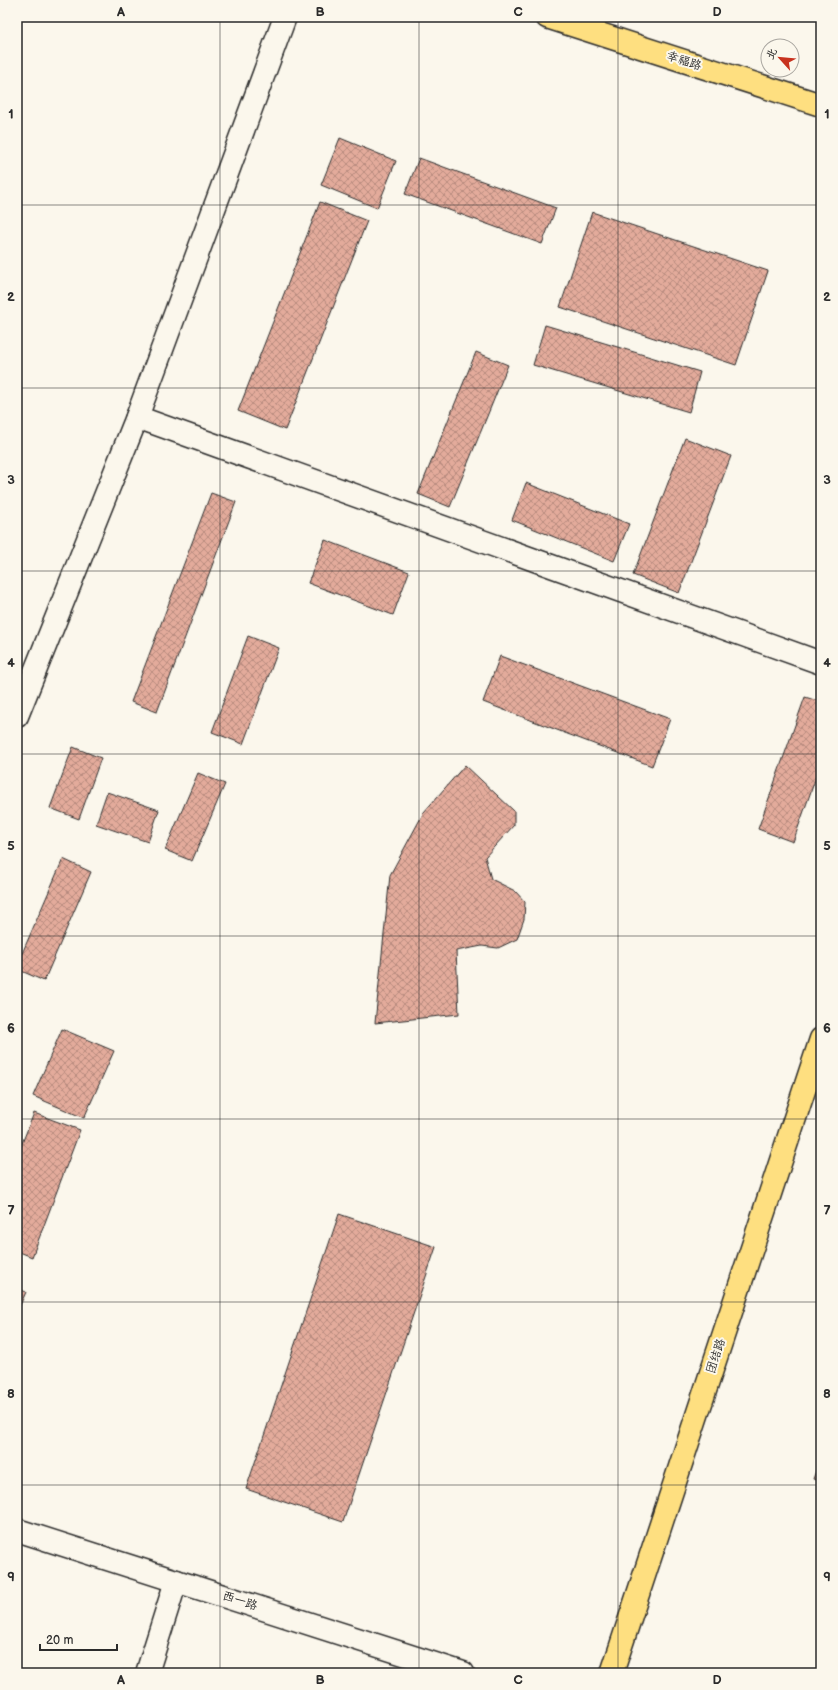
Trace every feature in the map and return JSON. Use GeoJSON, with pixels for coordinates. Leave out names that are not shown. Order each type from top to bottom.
{"type":"FeatureCollection","features":[{"type":"Feature","properties":{"kind":"main road","name":"幸福路"},"geometry":{"type":"LineString","coordinates":[[546,17],[821,105]]}},
{"type":"Feature","properties":{"kind":"main road","name":"团结路"},"geometry":{"type":"LineString","coordinates":[[612,1673],[821,1039]]}},
{"type":"Feature","properties":{"kind":"street"},"geometry":{"type":"LineString","coordinates":[[17,716],[137,417],[285,17]]}},
{"type":"Feature","properties":{"kind":"street"},"geometry":{"type":"LineString","coordinates":[[137,417],[821,664]]}},
{"type":"Feature","properties":{"kind":"street","name":"西一路"},"geometry":{"type":"LineString","coordinates":[[17,1530],[463,1673]]}},
{"type":"Feature","properties":{"kind":"street"},"geometry":{"type":"LineString","coordinates":[[146,1673],[176,1581]]}},
{"type":"Feature","properties":{"kind":"building"},"geometry":{"type":"Polygon","coordinates":[[[809,17],[821,17],[821,20],[809,17]]]}},
{"type":"Feature","properties":{"kind":"building"},"geometry":{"type":"Polygon","coordinates":[[[340,138],[396,161],[377,208],[321,185],[340,138]]]}},
{"type":"Feature","properties":{"kind":"building"},"geometry":{"type":"Polygon","coordinates":[[[419,158],[556,208],[542,244],[405,194],[419,158]]]}},
{"type":"Feature","properties":{"kind":"building"},"geometry":{"type":"Polygon","coordinates":[[[320,202],[367,221],[285,430],[238,411],[320,202]]]}},
{"type":"Feature","properties":{"kind":"building"},"geometry":{"type":"Polygon","coordinates":[[[592,212],[768,271],[736,365],[560,307],[592,212]]]}},
{"type":"Feature","properties":{"kind":"building"},"geometry":{"type":"Polygon","coordinates":[[[545,325],[700,372],[689,412],[533,365],[545,325]]]}},
{"type":"Feature","properties":{"kind":"building"},"geometry":{"type":"Polygon","coordinates":[[[476,352],[508,365],[450,507],[418,494],[476,352]]]}},
{"type":"Feature","properties":{"kind":"building"},"geometry":{"type":"Polygon","coordinates":[[[685,438],[731,456],[679,593],[633,575],[685,438]]]}},
{"type":"Feature","properties":{"kind":"building"},"geometry":{"type":"Polygon","coordinates":[[[526,483],[629,524],[614,561],[512,520],[526,483]]]}},
{"type":"Feature","properties":{"kind":"building"},"geometry":{"type":"Polygon","coordinates":[[[211,493],[236,502],[157,712],[131,702],[211,493]]]}},
{"type":"Feature","properties":{"kind":"building"},"geometry":{"type":"Polygon","coordinates":[[[325,540],[409,572],[393,615],[308,583],[325,540]]]}},
{"type":"Feature","properties":{"kind":"building"},"geometry":{"type":"Polygon","coordinates":[[[248,636],[279,648],[243,744],[212,732],[248,636]]]}},
{"type":"Feature","properties":{"kind":"building"},"geometry":{"type":"Polygon","coordinates":[[[500,656],[670,719],[652,766],[483,702],[500,656]]]}},
{"type":"Feature","properties":{"kind":"building"},"geometry":{"type":"Polygon","coordinates":[[[805,697],[821,702],[821,763],[793,842],[758,829],[805,697]]]}},
{"type":"Feature","properties":{"kind":"building"},"geometry":{"type":"Polygon","coordinates":[[[73,747],[101,758],[79,819],[50,808],[73,747]]]}},
{"type":"Feature","properties":{"kind":"building"},"geometry":{"type":"Polygon","coordinates":[[[465,765],[514,811],[514,825],[485,857],[491,879],[515,891],[525,902],[524,919],[517,939],[498,948],[482,946],[456,951],[459,1014],[375,1023],[390,875],[424,812],[465,765]]]}},
{"type":"Feature","properties":{"kind":"building"},"geometry":{"type":"Polygon","coordinates":[[[198,773],[225,784],[192,861],[165,850],[198,773]]]}},
{"type":"Feature","properties":{"kind":"building"},"geometry":{"type":"Polygon","coordinates":[[[107,792],[159,810],[148,842],[96,824],[107,792]]]}},
{"type":"Feature","properties":{"kind":"building"},"geometry":{"type":"Polygon","coordinates":[[[63,859],[91,872],[44,981],[17,969],[17,965],[63,859]]]}},
{"type":"Feature","properties":{"kind":"building"},"geometry":{"type":"Polygon","coordinates":[[[62,1029],[114,1051],[84,1118],[33,1096],[62,1029]]]}},
{"type":"Feature","properties":{"kind":"building"},"geometry":{"type":"Polygon","coordinates":[[[34,1113],[80,1130],[32,1257],[17,1251],[17,1156],[34,1113]]]}},
{"type":"Feature","properties":{"kind":"building"},"geometry":{"type":"Polygon","coordinates":[[[339,1214],[436,1247],[343,1522],[246,1489],[339,1214]]]}},
{"type":"Feature","properties":{"kind":"building"},"geometry":{"type":"Polygon","coordinates":[[[17,1288],[26,1292],[17,1312],[17,1288]]]}},
{"type":"Feature","properties":{"kind":"building"},"geometry":{"type":"Polygon","coordinates":[[[821,1457],[821,1482],[813,1479],[821,1457]]]}}]}
